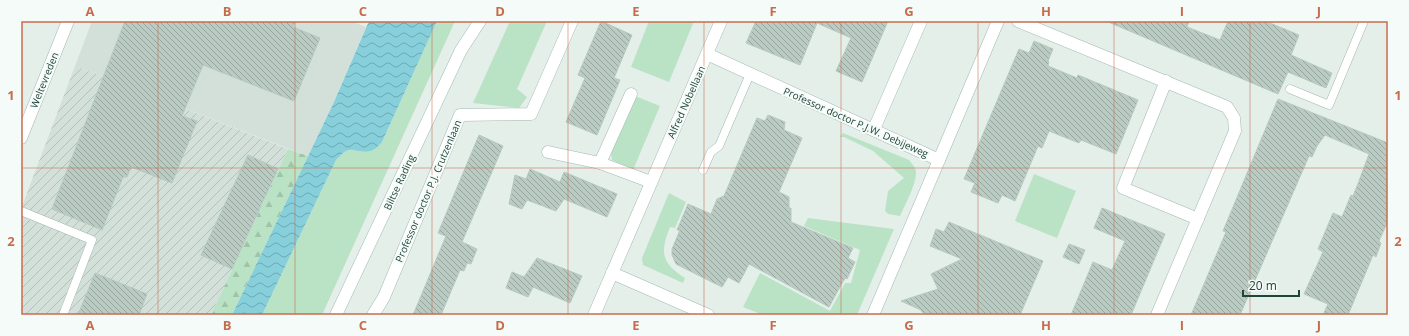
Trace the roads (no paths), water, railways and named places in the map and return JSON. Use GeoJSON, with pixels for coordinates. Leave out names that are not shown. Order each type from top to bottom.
{"type":"FeatureCollection","features":[{"type":"Feature","properties":{"kind":"street","name":"Weltevreden"},"geometry":{"type":"LineString","coordinates":[[21,138],[68,21]]}},
{"type":"Feature","properties":{"kind":"street","name":"Biltse Rading"},"geometry":{"type":"LineString","coordinates":[[461,50],[469,21]]}},
{"type":"Feature","properties":{"kind":"street","name":"Biltse Rading"},"geometry":{"type":"LineString","coordinates":[[336,315],[461,50],[480,21]]}},
{"type":"Feature","properties":{"kind":"street","name":"Professor doctor P.J. Crutzenlaan"},"geometry":{"type":"LineString","coordinates":[[373,315],[384,296],[460,115],[531,114],[572,21]]}},
{"type":"Feature","properties":{"kind":"street","name":"Alfred Nobellaan"},"geometry":{"type":"LineString","coordinates":[[594,315],[721,21]]}},
{"type":"Feature","properties":{"kind":"street"},"geometry":{"type":"LineString","coordinates":[[874,129],[921,21]]}},
{"type":"Feature","properties":{"kind":"street"},"geometry":{"type":"LineString","coordinates":[[939,160],[998,21]]}},
{"type":"Feature","properties":{"kind":"street"},"geometry":{"type":"LineString","coordinates":[[1018,21],[1227,107],[1234,118],[1235,131],[1158,315]]}},
{"type":"Feature","properties":{"kind":"street","name":"Professor doctor P.J.W. Debijeweg"},"geometry":{"type":"LineString","coordinates":[[707,54],[939,160],[873,315]]}},
{"type":"Feature","properties":{"kind":"street"},"geometry":{"type":"LineString","coordinates":[[1166,81],[1122,188],[1198,219]]}},
{"type":"Feature","properties":{"kind":"street"},"geometry":{"type":"LineString","coordinates":[[600,163],[631,94]]}},
{"type":"Feature","properties":{"kind":"street"},"geometry":{"type":"LineString","coordinates":[[548,152],[600,163],[651,182]]}},
{"type":"Feature","properties":{"kind":"street"},"geometry":{"type":"LineString","coordinates":[[612,273],[708,315]]}},
{"type":"Feature","properties":{"kind":"lane"},"geometry":{"type":"LineString","coordinates":[[1290,89],[1329,105],[1364,21]]}},
{"type":"Feature","properties":{"kind":"lane"},"geometry":{"type":"LineString","coordinates":[[703,170],[711,152],[719,146],[750,74]]}},
{"type":"Feature","properties":{"kind":"lane"},"geometry":{"type":"LineString","coordinates":[[21,211],[92,240],[63,315]]}},
{"type":"Feature","properties":{"kind":"water"},"geometry":{"type":"Polygon","coordinates":[[[369,21],[437,21],[382,142],[375,149],[370,151],[346,151],[336,160],[262,315],[232,315],[334,102],[369,21]]]}}]}
